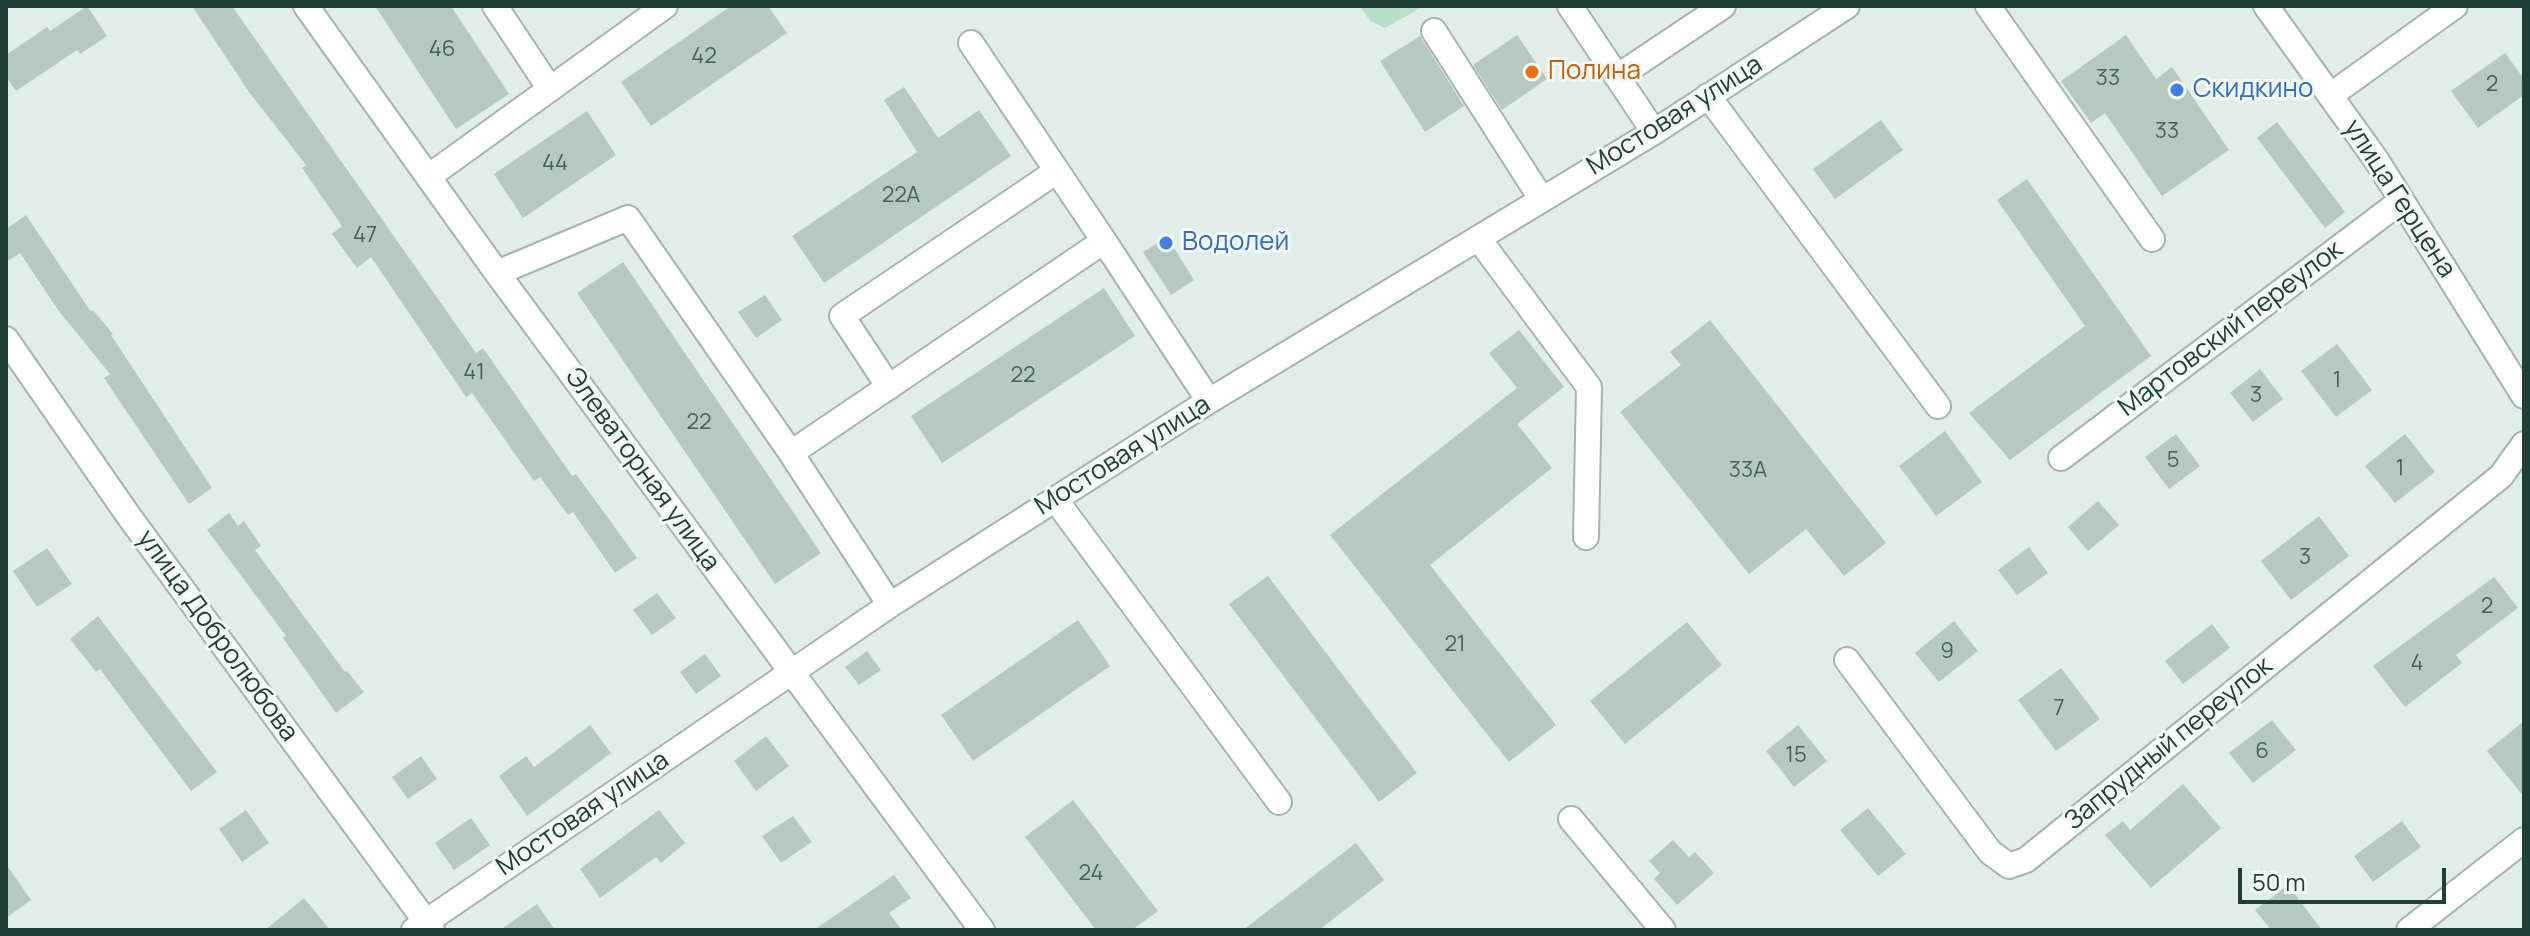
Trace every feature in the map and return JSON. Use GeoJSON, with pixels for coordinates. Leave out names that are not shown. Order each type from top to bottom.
{"type":"FeatureCollection","features":[{"type":"Feature","properties":{"kind":"street","name":"Элеваторная улица"},"geometry":{"type":"LineString","coordinates":[[306,6],[497,273],[982,930]]}},
{"type":"Feature","properties":{"kind":"street"},"geometry":{"type":"LineString","coordinates":[[495,6],[550,89]]}},
{"type":"Feature","properties":{"kind":"street"},"geometry":{"type":"LineString","coordinates":[[428,177],[665,6]]}},
{"type":"Feature","properties":{"kind":"street"},"geometry":{"type":"LineString","coordinates":[[1570,6],[1654,132]]}},
{"type":"Feature","properties":{"kind":"street"},"geometry":{"type":"LineString","coordinates":[[1617,77],[1723,6]]}},
{"type":"Feature","properties":{"kind":"street","name":"Мостовая улица"},"geometry":{"type":"LineString","coordinates":[[424,927],[890,605],[1209,401],[1654,132],[1847,6]]}},
{"type":"Feature","properties":{"kind":"street"},"geometry":{"type":"LineString","coordinates":[[1988,6],[2152,239]]}},
{"type":"Feature","properties":{"kind":"street","name":"улица Герцена"},"geometry":{"type":"LineString","coordinates":[[2266,6],[2331,95],[2524,396]]}},
{"type":"Feature","properties":{"kind":"street"},"geometry":{"type":"LineString","coordinates":[[2331,95],[2455,6]]}},
{"type":"Feature","properties":{"kind":"street"},"geometry":{"type":"LineString","coordinates":[[1434,31],[1542,200]]}},
{"type":"Feature","properties":{"kind":"street"},"geometry":{"type":"LineString","coordinates":[[971,43],[1209,401]]}},
{"type":"Feature","properties":{"kind":"street"},"geometry":{"type":"LineString","coordinates":[[1708,96],[1938,406]]}},
{"type":"Feature","properties":{"kind":"street"},"geometry":{"type":"LineString","coordinates":[[889,387],[842,316],[1057,171]]}},
{"type":"Feature","properties":{"kind":"street","name":"Мартовский переулок"},"geometry":{"type":"LineString","coordinates":[[2061,458],[2401,201]]}},
{"type":"Feature","properties":{"kind":"street"},"geometry":{"type":"LineString","coordinates":[[497,273],[628,218],[791,453],[890,605]]}},
{"type":"Feature","properties":{"kind":"street"},"geometry":{"type":"LineString","coordinates":[[1478,238],[1589,387],[1586,537]]}},
{"type":"Feature","properties":{"kind":"street"},"geometry":{"type":"LineString","coordinates":[[791,453],[1104,241]]}},
{"type":"Feature","properties":{"kind":"street","name":"улица Добролюбова"},"geometry":{"type":"LineString","coordinates":[[6,339],[128,515],[424,927]]}},
{"type":"Feature","properties":{"kind":"street","name":"Запрудный переулок"},"geometry":{"type":"LineString","coordinates":[[1847,660],[1990,852],[2009,866],[2026,860],[2501,476],[2524,444]]}},
{"type":"Feature","properties":{"kind":"street"},"geometry":{"type":"LineString","coordinates":[[1055,499],[1279,802]]}},
{"type":"Feature","properties":{"kind":"street"},"geometry":{"type":"LineString","coordinates":[[1571,819],[1663,930]]}},
{"type":"Feature","properties":{"kind":"street"},"geometry":{"type":"LineString","coordinates":[[2409,930],[2524,840]]}},
{"type":"Feature","properties":{"kind":"green space"},"geometry":{"type":"Polygon","coordinates":[[[1360,6],[1424,6],[1385,28],[1370,21],[1360,6]]]}},
{"type":"Feature","properties":{"kind":"building"},"geometry":{"type":"Polygon","coordinates":[[[87,6],[107,36],[80,54],[77,50],[16,91],[6,77],[6,55],[47,27],[50,31],[87,6]]]}},
{"type":"Feature","properties":{"kind":"building"},"geometry":{"type":"Polygon","coordinates":[[[192,6],[232,6],[476,353],[483,348],[572,476],[576,474],[637,558],[615,573],[573,512],[568,515],[540,477],[534,481],[472,393],[466,397],[371,257],[357,268],[332,234],[342,226],[302,168],[306,165],[249,92],[192,6]]]}},
{"type":"Feature","properties":{"kind":"building"},"geometry":{"type":"Polygon","coordinates":[[[375,6],[451,6],[509,94],[456,129],[375,6]]]}},
{"type":"Feature","properties":{"kind":"building"},"geometry":{"type":"Polygon","coordinates":[[[731,6],[768,6],[787,33],[651,126],[621,82],[731,6]]]}},
{"type":"Feature","properties":{"kind":"building"},"geometry":{"type":"Polygon","coordinates":[[[1517,35],[1547,79],[1502,110],[1473,65],[1517,35]]]}},
{"type":"Feature","properties":{"kind":"building"},"geometry":{"type":"Polygon","coordinates":[[[2126,35],[2156,79],[2172,67],[2229,150],[2162,196],[2105,113],[2091,123],[2061,81],[2126,35]]]}},
{"type":"Feature","properties":{"kind":"building"},"geometry":{"type":"Polygon","coordinates":[[[1420,36],[1464,106],[1425,132],[1380,61],[1420,36]]]}},
{"type":"Feature","properties":{"kind":"building"},"geometry":{"type":"Polygon","coordinates":[[[2505,53],[2524,79],[2524,95],[2478,128],[2451,91],[2505,53]]]}},
{"type":"Feature","properties":{"kind":"building"},"geometry":{"type":"Polygon","coordinates":[[[904,87],[938,138],[979,110],[1011,156],[824,283],[792,236],[917,152],[884,100],[904,87]]]}},
{"type":"Feature","properties":{"kind":"building"},"geometry":{"type":"Polygon","coordinates":[[[587,111],[616,155],[523,218],[494,174],[587,111]]]}},
{"type":"Feature","properties":{"kind":"building"},"geometry":{"type":"Polygon","coordinates":[[[1881,120],[1903,150],[1835,199],[1813,169],[1881,120]]]}},
{"type":"Feature","properties":{"kind":"building"},"geometry":{"type":"Polygon","coordinates":[[[2277,122],[2345,212],[2325,228],[2257,138],[2277,122]]]}},
{"type":"Feature","properties":{"kind":"building"},"geometry":{"type":"Polygon","coordinates":[[[2027,179],[2151,356],[2010,460],[1969,413],[2085,326],[1997,200],[2027,179]]]}},
{"type":"Feature","properties":{"kind":"building"},"geometry":{"type":"Polygon","coordinates":[[[26,215],[91,312],[93,310],[113,334],[212,488],[189,504],[104,378],[110,374],[58,310],[20,253],[6,262],[6,229],[26,215]]]}},
{"type":"Feature","properties":{"kind":"building"},"geometry":{"type":"Polygon","coordinates":[[[1167,237],[1194,280],[1171,295],[1143,252],[1167,237]]]}},
{"type":"Feature","properties":{"kind":"building"},"geometry":{"type":"Polygon","coordinates":[[[623,262],[821,553],[775,584],[577,293],[623,262]]]}},
{"type":"Feature","properties":{"kind":"building"},"geometry":{"type":"Polygon","coordinates":[[[1104,288],[1135,336],[942,463],[911,416],[1104,288]]]}},
{"type":"Feature","properties":{"kind":"building"},"geometry":{"type":"Polygon","coordinates":[[[765,295],[782,320],[756,338],[738,312],[765,295]]]}},
{"type":"Feature","properties":{"kind":"building"},"geometry":{"type":"Polygon","coordinates":[[[1710,320],[1886,543],[1844,576],[1806,529],[1749,574],[1620,412],[1681,365],[1670,352],[1710,320]]]}},
{"type":"Feature","properties":{"kind":"building"},"geometry":{"type":"Polygon","coordinates":[[[1519,330],[1564,387],[1517,424],[1552,468],[1430,565],[1556,725],[1509,762],[1330,535],[1517,388],[1489,353],[1519,330]]]}},
{"type":"Feature","properties":{"kind":"building"},"geometry":{"type":"Polygon","coordinates":[[[2337,344],[2372,390],[2336,417],[2301,371],[2337,344]]]}},
{"type":"Feature","properties":{"kind":"building"},"geometry":{"type":"Polygon","coordinates":[[[2260,369],[2283,399],[2253,422],[2230,393],[2260,369]]]}},
{"type":"Feature","properties":{"kind":"building"},"geometry":{"type":"Polygon","coordinates":[[[1945,431],[1982,482],[1936,516],[1899,466],[1945,431]]]}},
{"type":"Feature","properties":{"kind":"building"},"geometry":{"type":"Polygon","coordinates":[[[2176,434],[2200,466],[2169,489],[2145,457],[2176,434]]]}},
{"type":"Feature","properties":{"kind":"building"},"geometry":{"type":"Polygon","coordinates":[[[2405,434],[2435,472],[2395,503],[2365,466],[2405,434]]]}},
{"type":"Feature","properties":{"kind":"building"},"geometry":{"type":"Polygon","coordinates":[[[2098,501],[2119,525],[2088,551],[2068,527],[2098,501]]]}},
{"type":"Feature","properties":{"kind":"building"},"geometry":{"type":"Polygon","coordinates":[[[229,513],[238,526],[244,521],[261,546],[255,550],[345,672],[364,692],[336,713],[283,638],[286,636],[207,530],[229,513]]]}},
{"type":"Feature","properties":{"kind":"building"},"geometry":{"type":"Polygon","coordinates":[[[2319,516],[2349,556],[2291,600],[2261,561],[2319,516]]]}},
{"type":"Feature","properties":{"kind":"building"},"geometry":{"type":"Polygon","coordinates":[[[2029,547],[2048,573],[2017,595],[1998,570],[2029,547]]]}},
{"type":"Feature","properties":{"kind":"building"},"geometry":{"type":"Polygon","coordinates":[[[47,548],[72,584],[37,607],[13,571],[47,548]]]}},
{"type":"Feature","properties":{"kind":"building"},"geometry":{"type":"Polygon","coordinates":[[[1268,576],[1417,773],[1379,802],[1229,604],[1268,576]]]}},
{"type":"Feature","properties":{"kind":"building"},"geometry":{"type":"Polygon","coordinates":[[[2494,577],[2518,608],[2456,655],[2462,663],[2405,707],[2373,666],[2494,577]]]}},
{"type":"Feature","properties":{"kind":"building"},"geometry":{"type":"Polygon","coordinates":[[[657,593],[676,618],[652,635],[633,610],[657,593]]]}},
{"type":"Feature","properties":{"kind":"building"},"geometry":{"type":"Polygon","coordinates":[[[98,616],[217,772],[191,791],[100,669],[96,672],[70,639],[98,616]]]}},
{"type":"Feature","properties":{"kind":"building"},"geometry":{"type":"Polygon","coordinates":[[[1078,620],[1110,666],[973,761],[941,715],[1078,620]]]}},
{"type":"Feature","properties":{"kind":"building"},"geometry":{"type":"Polygon","coordinates":[[[1954,621],[1978,651],[1939,682],[1915,653],[1954,621]]]}},
{"type":"Feature","properties":{"kind":"building"},"geometry":{"type":"Polygon","coordinates":[[[1687,622],[1722,665],[1625,744],[1590,701],[1687,622]]]}},
{"type":"Feature","properties":{"kind":"building"},"geometry":{"type":"Polygon","coordinates":[[[2212,624],[2230,648],[2183,684],[2165,661],[2212,624]]]}},
{"type":"Feature","properties":{"kind":"building"},"geometry":{"type":"Polygon","coordinates":[[[867,651],[881,670],[859,685],[845,667],[867,651]]]}},
{"type":"Feature","properties":{"kind":"building"},"geometry":{"type":"Polygon","coordinates":[[[705,654],[721,676],[696,694],[680,672],[705,654]]]}},
{"type":"Feature","properties":{"kind":"building"},"geometry":{"type":"Polygon","coordinates":[[[2061,668],[2100,719],[2056,751],[2018,700],[2061,668]]]}},
{"type":"Feature","properties":{"kind":"building"},"geometry":{"type":"Polygon","coordinates":[[[2272,720],[2296,750],[2253,783],[2229,753],[2272,720]]]}},
{"type":"Feature","properties":{"kind":"building"},"geometry":{"type":"Polygon","coordinates":[[[2524,721],[2524,797],[2487,751],[2524,721]]]}},
{"type":"Feature","properties":{"kind":"building"},"geometry":{"type":"Polygon","coordinates":[[[590,725],[611,753],[527,816],[499,776],[526,756],[534,767],[590,725]]]}},
{"type":"Feature","properties":{"kind":"building"},"geometry":{"type":"Polygon","coordinates":[[[1798,725],[1827,761],[1794,787],[1766,751],[1798,725]]]}},
{"type":"Feature","properties":{"kind":"building"},"geometry":{"type":"Polygon","coordinates":[[[766,736],[789,766],[756,791],[734,761],[766,736]]]}},
{"type":"Feature","properties":{"kind":"building"},"geometry":{"type":"Polygon","coordinates":[[[421,756],[437,779],[408,799],[392,777],[421,756]]]}},
{"type":"Feature","properties":{"kind":"building"},"geometry":{"type":"Polygon","coordinates":[[[2183,784],[2221,828],[2151,888],[2105,835],[2123,821],[2130,830],[2183,784]]]}},
{"type":"Feature","properties":{"kind":"building"},"geometry":{"type":"Polygon","coordinates":[[[1073,800],[1158,911],[1132,930],[1096,930],[1025,837],[1073,800]]]}},
{"type":"Feature","properties":{"kind":"building"},"geometry":{"type":"Polygon","coordinates":[[[1868,808],[1906,854],[1878,876],[1840,830],[1868,808]]]}},
{"type":"Feature","properties":{"kind":"building"},"geometry":{"type":"Polygon","coordinates":[[[246,810],[269,843],[242,862],[219,829],[246,810]]]}},
{"type":"Feature","properties":{"kind":"building"},"geometry":{"type":"Polygon","coordinates":[[[659,810],[685,843],[661,863],[656,857],[600,898],[580,869],[659,810]]]}},
{"type":"Feature","properties":{"kind":"building"},"geometry":{"type":"Polygon","coordinates":[[[793,816],[812,842],[781,863],[762,836],[793,816]]]}},
{"type":"Feature","properties":{"kind":"building"},"geometry":{"type":"Polygon","coordinates":[[[471,818],[490,845],[454,870],[435,843],[471,818]]]}},
{"type":"Feature","properties":{"kind":"building"},"geometry":{"type":"Polygon","coordinates":[[[2402,821],[2421,847],[2373,882],[2354,856],[2402,821]]]}},
{"type":"Feature","properties":{"kind":"building"},"geometry":{"type":"Polygon","coordinates":[[[1673,840],[1689,857],[1695,852],[1714,873],[1677,905],[1654,879],[1660,873],[1649,861],[1673,840]]]}},
{"type":"Feature","properties":{"kind":"building"},"geometry":{"type":"Polygon","coordinates":[[[1356,843],[1384,880],[1319,930],[1243,930],[1356,843]]]}},
{"type":"Feature","properties":{"kind":"building"},"geometry":{"type":"Polygon","coordinates":[[[6,864],[31,900],[6,918],[6,864]]]}},
{"type":"Feature","properties":{"kind":"building"},"geometry":{"type":"Polygon","coordinates":[[[894,875],[911,898],[889,913],[902,930],[814,930],[894,875]]]}},
{"type":"Feature","properties":{"kind":"building"},"geometry":{"type":"Polygon","coordinates":[[[2288,885],[2322,930],[2271,930],[2255,910],[2288,885]]]}},
{"type":"Feature","properties":{"kind":"building"},"geometry":{"type":"Polygon","coordinates":[[[304,898],[330,930],[265,930],[304,898]]]}},
{"type":"Feature","properties":{"kind":"building"},"geometry":{"type":"Polygon","coordinates":[[[537,904],[555,930],[500,930],[537,904]]]}},
{"type":"Feature","properties":{"kind":"place","name":"Полина"},"geometry":{"type":"Point","coordinates":[1532,72]}},
{"type":"Feature","properties":{"kind":"place","name":"Скидкино"},"geometry":{"type":"Point","coordinates":[2177,90]}},
{"type":"Feature","properties":{"kind":"place","name":"Водолей"},"geometry":{"type":"Point","coordinates":[1166,243]}}]}
